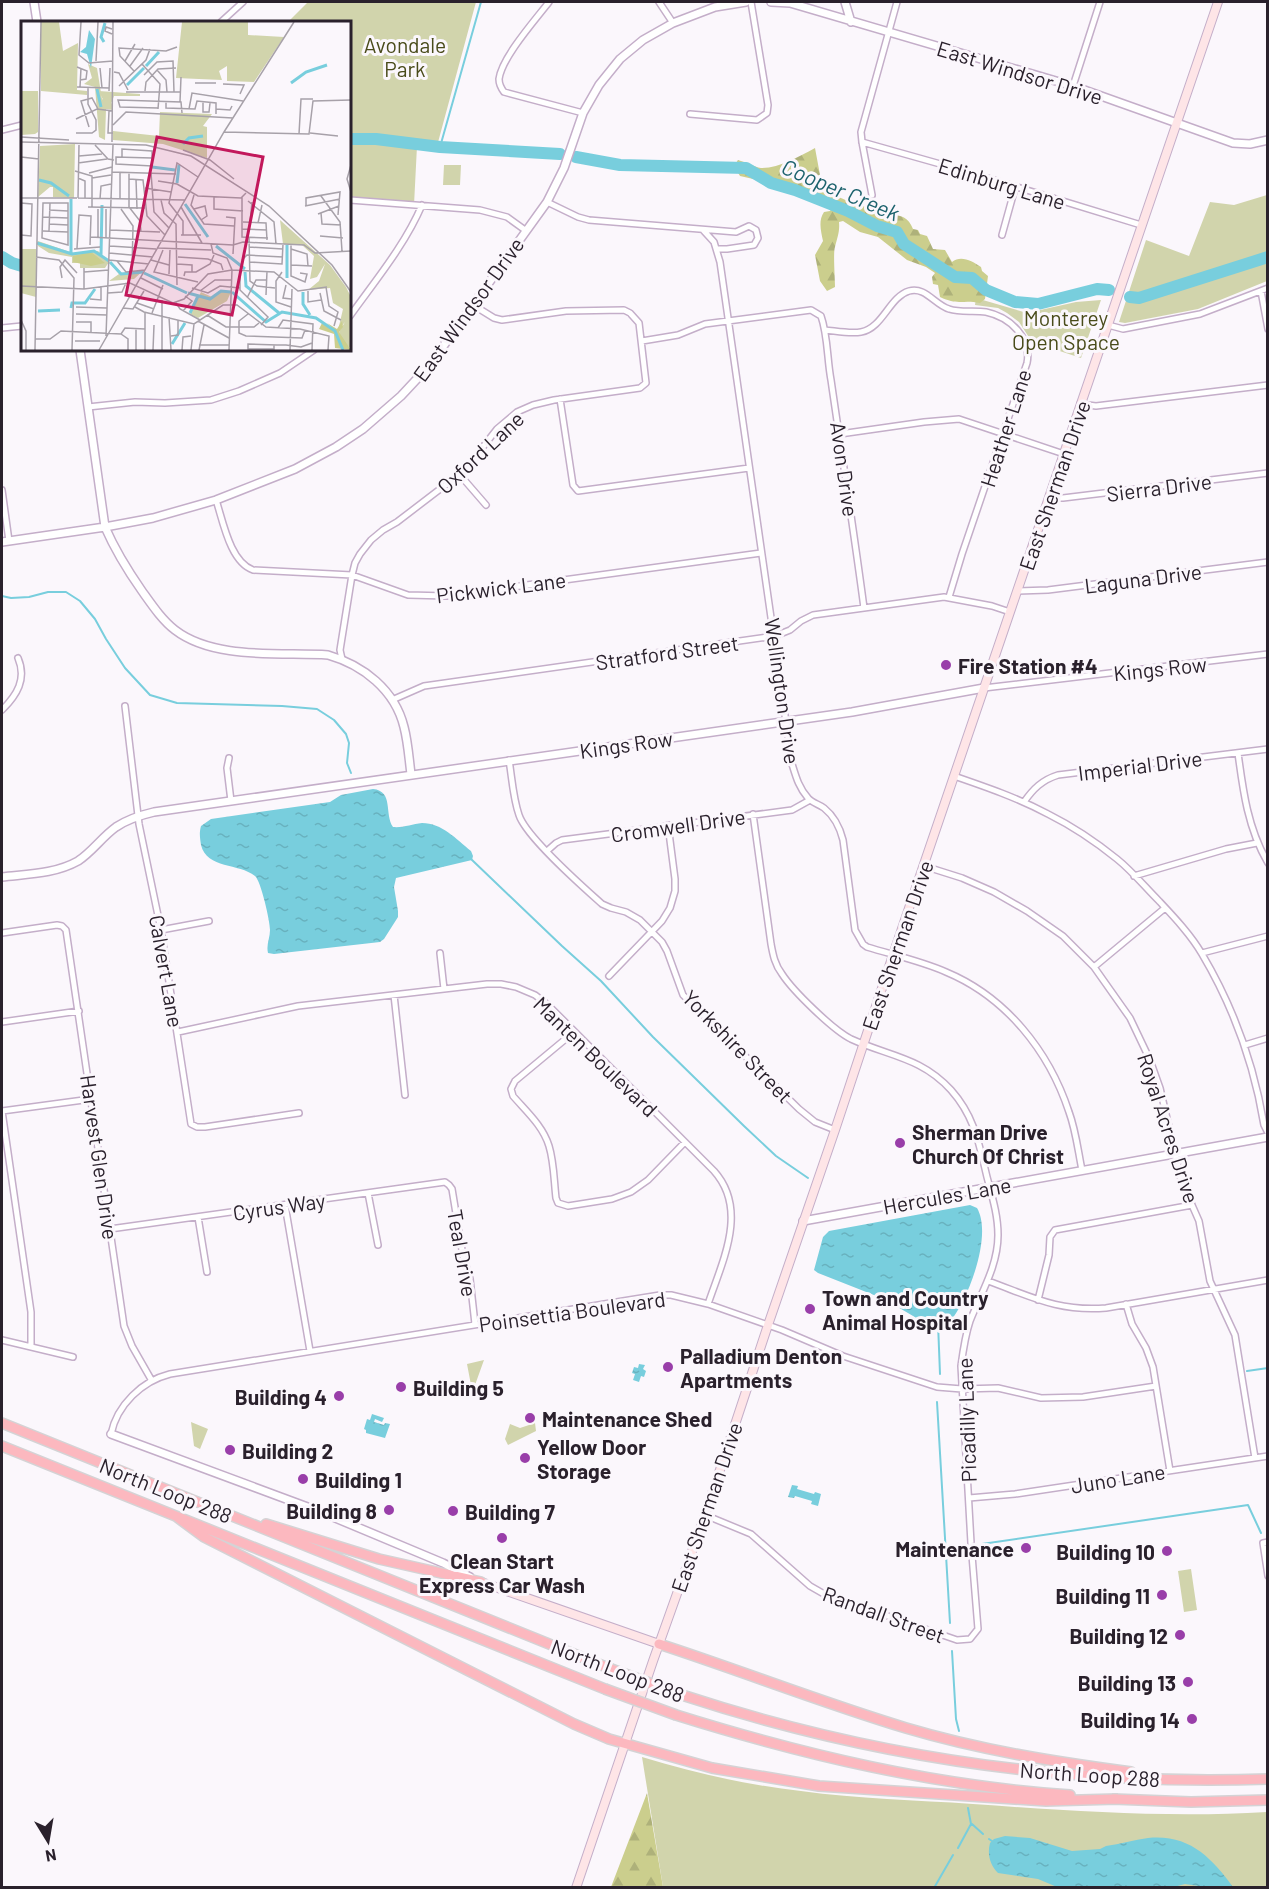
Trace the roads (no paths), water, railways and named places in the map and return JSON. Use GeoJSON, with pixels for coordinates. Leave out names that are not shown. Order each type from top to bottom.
{"type":"FeatureCollection","features":[{"type":"Feature","properties":{"kind":"highway","name":"North Loop 288"},"geometry":{"type":"LineString","coordinates":[[2,1423],[611,1669],[682,1695],[798,1729],[892,1750],[993,1766],[1062,1773],[1190,1780],[1268,1779]]}},
{"type":"Feature","properties":{"kind":"highway","name":"North Loop 288"},"geometry":{"type":"LineString","coordinates":[[2,1446],[605,1689],[676,1715],[790,1748],[868,1766],[988,1786],[1065,1795],[1191,1802],[1268,1800]]}},
{"type":"Feature","properties":{"kind":"highway"},"geometry":{"type":"LineString","coordinates":[[207,1506],[379,1559],[481,1582]]}},
{"type":"Feature","properties":{"kind":"highway"},"geometry":{"type":"LineString","coordinates":[[177,1517],[204,1537],[574,1724],[626,1744],[712,1768],[819,1786],[1046,1801],[1117,1799]]}},
{"type":"Feature","properties":{"kind":"highway"},"geometry":{"type":"LineString","coordinates":[[659,1644],[848,1709],[957,1741],[1054,1762],[1190,1780]]}},
{"type":"Feature","properties":{"kind":"main road","name":"East Sherman Drive"},"geometry":{"type":"LineString","coordinates":[[576,1887],[705,1515],[1218,2]]}},
{"type":"Feature","properties":{"kind":"main road","name":"North Loop 288"},"geometry":{"type":"LineString","coordinates":[[481,1582],[659,1644]]}},
{"type":"Feature","properties":{"kind":"street"},"geometry":{"type":"LineString","coordinates":[[34,2],[37,21]]}},
{"type":"Feature","properties":{"kind":"street"},"geometry":{"type":"LineString","coordinates":[[222,21],[243,2]]}},
{"type":"Feature","properties":{"kind":"street"},"geometry":{"type":"LineString","coordinates":[[549,2],[523,35],[504,66],[499,80],[500,87],[504,93],[583,113]]}},
{"type":"Feature","properties":{"kind":"street"},"geometry":{"type":"LineString","coordinates":[[659,2],[674,23]]}},
{"type":"Feature","properties":{"kind":"street","name":"East Windsor Drive"},"geometry":{"type":"LineString","coordinates":[[5,542],[153,518],[216,500],[295,469],[336,447],[363,429],[401,396],[429,366],[547,202],[564,168],[583,113],[599,85],[621,59],[643,40],[674,23],[715,7],[746,2]]}},
{"type":"Feature","properties":{"kind":"street"},"geometry":{"type":"LineString","coordinates":[[690,114],[757,120],[767,114],[768,105],[751,2]]}},
{"type":"Feature","properties":{"kind":"street","name":"East Windsor Drive"},"geometry":{"type":"LineString","coordinates":[[771,2],[790,3],[1073,86],[1233,143],[1250,144],[1268,140]]}},
{"type":"Feature","properties":{"kind":"street"},"geometry":{"type":"LineString","coordinates":[[846,2],[851,22]]}},
{"type":"Feature","properties":{"kind":"street"},"geometry":{"type":"LineString","coordinates":[[872,195],[861,132],[897,2]]}},
{"type":"Feature","properties":{"kind":"street"},"geometry":{"type":"LineString","coordinates":[[1073,86],[1100,2]]}},
{"type":"Feature","properties":{"kind":"street"},"geometry":{"type":"LineString","coordinates":[[2,130],[21,125]]}},
{"type":"Feature","properties":{"kind":"street","name":"Edinburg Lane"},"geometry":{"type":"LineString","coordinates":[[861,142],[1141,225]]}},
{"type":"Feature","properties":{"kind":"street"},"geometry":{"type":"LineString","coordinates":[[1002,235],[1015,188]]}},
{"type":"Feature","properties":{"kind":"street"},"geometry":{"type":"LineString","coordinates":[[351,200],[486,211],[507,218],[525,230]]}},
{"type":"Feature","properties":{"kind":"street"},"geometry":{"type":"LineString","coordinates":[[547,202],[589,220],[736,232],[749,226],[756,230],[758,238],[754,245],[717,249]]}},
{"type":"Feature","properties":{"kind":"street"},"geometry":{"type":"LineString","coordinates":[[351,315],[417,219],[422,206]]}},
{"type":"Feature","properties":{"kind":"street","name":"Wellington Drive"},"geometry":{"type":"LineString","coordinates":[[703,230],[717,249],[792,764],[797,782],[810,800],[824,808],[840,831],[855,930],[867,947],[949,973],[990,999],[1020,1026],[1045,1058],[1056,1079],[1072,1122],[1082,1170]]}},
{"type":"Feature","properties":{"kind":"street"},"geometry":{"type":"LineString","coordinates":[[1108,325],[1123,329],[1200,314],[1264,289],[1268,329]]}},
{"type":"Feature","properties":{"kind":"street","name":"Heather Lane"},"geometry":{"type":"LineString","coordinates":[[825,330],[861,332],[867,330],[873,327],[898,298],[913,290],[921,291],[947,309],[988,313],[1004,319],[1022,336],[1028,349],[1028,357],[949,597]]}},
{"type":"Feature","properties":{"kind":"street"},"geometry":{"type":"LineString","coordinates":[[473,305],[494,318],[502,320],[566,311],[624,310],[636,318],[639,323],[642,341],[678,335],[705,324],[811,310],[821,316],[825,330]]}},
{"type":"Feature","properties":{"kind":"street"},"geometry":{"type":"LineString","coordinates":[[2,328],[21,326]]}},
{"type":"Feature","properties":{"kind":"street","name":"Avon Drive"},"geometry":{"type":"LineString","coordinates":[[825,330],[830,379],[840,434],[864,608]]}},
{"type":"Feature","properties":{"kind":"street","name":"Oxford Lane"},"geometry":{"type":"LineString","coordinates":[[342,659],[340,650],[352,575],[355,563],[371,540],[460,475],[476,458],[497,429],[518,412],[534,405],[560,399],[640,388],[646,383],[642,341]]}},
{"type":"Feature","properties":{"kind":"street"},"geometry":{"type":"LineString","coordinates":[[80,351],[105,527],[125,567],[159,615],[173,629],[194,642],[224,650],[328,655],[342,659],[365,671],[384,688],[405,728],[411,774]]}},
{"type":"Feature","properties":{"kind":"street"},"geometry":{"type":"LineString","coordinates":[[88,407],[135,402],[165,404],[211,400],[239,391],[280,373],[313,351]]}},
{"type":"Feature","properties":{"kind":"street"},"geometry":{"type":"LineString","coordinates":[[1080,404],[1096,406],[1268,385]]}},
{"type":"Feature","properties":{"kind":"street"},"geometry":{"type":"LineString","coordinates":[[560,399],[573,485],[578,491],[750,468]]}},
{"type":"Feature","properties":{"kind":"street"},"geometry":{"type":"LineString","coordinates":[[840,434],[958,419],[1065,454]]}},
{"type":"Feature","properties":{"kind":"street","name":"Sierra Drive"},"geometry":{"type":"LineString","coordinates":[[1050,498],[1268,473]]}},
{"type":"Feature","properties":{"kind":"street"},"geometry":{"type":"LineString","coordinates":[[460,475],[486,505]]}},
{"type":"Feature","properties":{"kind":"street"},"geometry":{"type":"LineString","coordinates":[[2,490],[5,542]]}},
{"type":"Feature","properties":{"kind":"street","name":"Pickwick Lane"},"geometry":{"type":"LineString","coordinates":[[216,500],[223,527],[239,560],[247,568],[352,575],[396,592],[431,597],[761,553]]}},
{"type":"Feature","properties":{"kind":"street","name":"Laguna Drive"},"geometry":{"type":"LineString","coordinates":[[1018,591],[1048,590],[1268,562]]}},
{"type":"Feature","properties":{"kind":"street","name":"Stratford Street"},"geometry":{"type":"LineString","coordinates":[[392,700],[424,686],[775,636],[790,630],[813,615],[949,597],[1010,612]]}},
{"type":"Feature","properties":{"kind":"street","name":"Kings Row"},"geometry":{"type":"LineString","coordinates":[[2,877],[52,871],[64,867],[89,853],[116,827],[138,816],[154,812],[852,712],[984,688],[1268,654]]}},
{"type":"Feature","properties":{"kind":"street"},"geometry":{"type":"LineString","coordinates":[[2,710],[13,699],[21,684],[22,666],[18,658]]}},
{"type":"Feature","properties":{"kind":"street","name":"Calvert Lane"},"geometry":{"type":"LineString","coordinates":[[125,706],[138,816],[161,930],[193,1126],[205,1127],[298,1113]]}},
{"type":"Feature","properties":{"kind":"street","name":"Imperial Drive"},"geometry":{"type":"LineString","coordinates":[[1024,802],[1034,788],[1049,777],[1058,775],[1268,749]]}},
{"type":"Feature","properties":{"kind":"street"},"geometry":{"type":"LineString","coordinates":[[1238,753],[1249,818],[1257,843],[1268,863]]}},
{"type":"Feature","properties":{"kind":"street"},"geometry":{"type":"LineString","coordinates":[[229,758],[227,768],[231,801]]}},
{"type":"Feature","properties":{"kind":"street","name":"Yorkshire Street"},"geometry":{"type":"LineString","coordinates":[[509,760],[519,816],[547,851],[602,904],[626,912],[640,920],[662,942],[683,995],[799,1109],[815,1122],[835,1130]]}},
{"type":"Feature","properties":{"kind":"street"},"geometry":{"type":"LineString","coordinates":[[954,776],[1024,802],[1082,834],[1118,859],[1166,908],[1202,953],[1227,1001],[1245,1045],[1268,1135]]}},
{"type":"Feature","properties":{"kind":"street","name":"Cromwell Drive"},"geometry":{"type":"LineString","coordinates":[[547,851],[562,840],[792,810],[810,800]]}},
{"type":"Feature","properties":{"kind":"street","name":"Picadilly Lane"},"geometry":{"type":"LineString","coordinates":[[753,814],[771,944],[778,967],[792,987],[839,1032],[929,1070],[950,1089],[969,1115],[982,1148],[996,1214],[997,1251],[988,1281],[969,1324],[961,1366],[975,1611],[979,1625],[976,1633]]}},
{"type":"Feature","properties":{"kind":"street"},"geometry":{"type":"LineString","coordinates":[[609,976],[662,921],[670,908],[675,891],[675,872],[668,825]]}},
{"type":"Feature","properties":{"kind":"street"},"geometry":{"type":"LineString","coordinates":[[1134,876],[1226,849],[1257,843]]}},
{"type":"Feature","properties":{"kind":"street","name":"Royal Acres Drive"},"geometry":{"type":"LineString","coordinates":[[924,866],[962,878],[994,892],[1017,904],[1063,936],[1094,967],[1130,1018],[1150,1060],[1160,1088],[1181,1180],[1199,1221],[1213,1289],[1234,1335],[1255,1458]]}},
{"type":"Feature","properties":{"kind":"street"},"geometry":{"type":"LineString","coordinates":[[1094,967],[1166,908]]}},
{"type":"Feature","properties":{"kind":"street"},"geometry":{"type":"LineString","coordinates":[[161,930],[209,921]]}},
{"type":"Feature","properties":{"kind":"street","name":"Harvest Glen Drive"},"geometry":{"type":"LineString","coordinates":[[2,933],[65,927],[124,1326],[129,1341],[152,1381]]}},
{"type":"Feature","properties":{"kind":"street"},"geometry":{"type":"LineString","coordinates":[[1202,953],[1268,936]]}},
{"type":"Feature","properties":{"kind":"street"},"geometry":{"type":"LineString","coordinates":[[440,953],[444,989]]}},
{"type":"Feature","properties":{"kind":"street","name":"Manten Boulevard"},"geometry":{"type":"LineString","coordinates":[[178,1032],[287,1007],[444,989],[496,984],[520,988],[538,997],[685,1142],[720,1178],[725,1187],[731,1208],[731,1233],[708,1304]]}},
{"type":"Feature","properties":{"kind":"street"},"geometry":{"type":"LineString","coordinates":[[394,995],[405,1095]]}},
{"type":"Feature","properties":{"kind":"street"},"geometry":{"type":"LineString","coordinates":[[2,1022],[79,1011]]}},
{"type":"Feature","properties":{"kind":"street"},"geometry":{"type":"LineString","coordinates":[[574,1032],[515,1081],[511,1089],[513,1096],[536,1122],[546,1139],[551,1152],[555,1196],[558,1203],[568,1206],[612,1199],[631,1192],[648,1180],[685,1142]]}},
{"type":"Feature","properties":{"kind":"street"},"geometry":{"type":"LineString","coordinates":[[1245,1045],[1268,1038]]}},
{"type":"Feature","properties":{"kind":"street"},"geometry":{"type":"LineString","coordinates":[[31,1346],[31,1312],[2,1111],[91,1099]]}},
{"type":"Feature","properties":{"kind":"street","name":"Hercules Lane"},"geometry":{"type":"LineString","coordinates":[[803,1221],[1268,1135]]}},
{"type":"Feature","properties":{"kind":"street","name":"Cyrus Way"},"geometry":{"type":"LineString","coordinates":[[110,1229],[440,1182],[448,1183]]}},
{"type":"Feature","properties":{"kind":"street","name":"Teal Drive"},"geometry":{"type":"LineString","coordinates":[[448,1183],[452,1190],[470,1279],[475,1324]]}},
{"type":"Feature","properties":{"kind":"street"},"geometry":{"type":"LineString","coordinates":[[368,1193],[378,1245]]}},
{"type":"Feature","properties":{"kind":"street"},"geometry":{"type":"LineString","coordinates":[[285,1205],[310,1351]]}},
{"type":"Feature","properties":{"kind":"street"},"geometry":{"type":"LineString","coordinates":[[1038,1300],[1049,1255],[1050,1237],[1055,1230],[1192,1205]]}},
{"type":"Feature","properties":{"kind":"street"},"geometry":{"type":"LineString","coordinates":[[198,1217],[207,1272]]}},
{"type":"Feature","properties":{"kind":"street"},"geometry":{"type":"LineString","coordinates":[[988,1281],[1038,1300],[1076,1309],[1095,1309],[1268,1280]]}},
{"type":"Feature","properties":{"kind":"street","name":"Poinsettia Boulevard"},"geometry":{"type":"LineString","coordinates":[[111,1434],[131,1397],[160,1377],[651,1295],[671,1295],[708,1304],[929,1386],[962,1389],[998,1388],[1041,1398],[1083,1398],[1156,1386]]}},
{"type":"Feature","properties":{"kind":"street"},"geometry":{"type":"LineString","coordinates":[[1126,1304],[1132,1324],[1150,1357],[1170,1471]]}},
{"type":"Feature","properties":{"kind":"street"},"geometry":{"type":"LineString","coordinates":[[2,1340],[73,1357]]}},
{"type":"Feature","properties":{"kind":"street","name":"North Loop 288"},"geometry":{"type":"LineString","coordinates":[[111,1434],[321,1512],[481,1582]]}},
{"type":"Feature","properties":{"kind":"street","name":"Juno Lane"},"geometry":{"type":"LineString","coordinates":[[969,1498],[1015,1494],[1268,1456]]}},
{"type":"Feature","properties":{"kind":"street","name":"Randall Street"},"geometry":{"type":"LineString","coordinates":[[705,1515],[751,1534],[810,1586],[832,1598],[957,1640],[970,1639],[976,1633]]}},
{"type":"Feature","properties":{"kind":"street"},"geometry":{"type":"LineString","coordinates":[[1265,1542],[1268,1576]]}},
{"type":"Feature","properties":{"kind":"water"},"geometry":{"type":"Polygon","coordinates":[[[373,789],[384,794],[393,827],[422,823],[436,826],[448,832],[471,851],[472,860],[396,878],[394,887],[398,917],[380,942],[268,953],[270,925],[257,879],[248,872],[217,862],[204,853],[201,845],[201,826],[211,819],[330,802],[341,795],[373,789]]]}},
{"type":"Feature","properties":{"kind":"water"},"geometry":{"type":"Polygon","coordinates":[[[970,1205],[977,1208],[981,1220],[980,1250],[964,1300],[949,1323],[925,1323],[884,1299],[814,1270],[823,1237],[829,1231],[970,1205]]]}},
{"type":"Feature","properties":{"kind":"water"},"geometry":{"type":"Polygon","coordinates":[[[639,1364],[645,1365],[643,1369],[646,1371],[639,1382],[633,1380],[635,1374],[632,1373],[634,1367],[638,1368],[639,1364]]]}},
{"type":"Feature","properties":{"kind":"water"},"geometry":{"type":"Polygon","coordinates":[[[372,1414],[384,1418],[382,1422],[375,1419],[374,1422],[390,1424],[385,1438],[366,1433],[364,1429],[367,1419],[370,1420],[372,1414]]]}},
{"type":"Feature","properties":{"kind":"water"},"geometry":{"type":"Polygon","coordinates":[[[792,1485],[798,1486],[797,1489],[821,1494],[818,1506],[811,1504],[812,1501],[795,1496],[794,1498],[788,1497],[792,1485]]]}},
{"type":"Feature","properties":{"kind":"water"},"geometry":{"type":"Polygon","coordinates":[[[1005,1836],[1030,1838],[1072,1851],[1100,1849],[1148,1838],[1175,1840],[1187,1844],[1207,1857],[1233,1887],[1185,1884],[1170,1888],[1057,1887],[1038,1879],[998,1873],[991,1863],[989,1847],[994,1839],[1005,1836]]]}},
{"type":"Feature","properties":{"kind":"waterway"},"geometry":{"type":"LineString","coordinates":[[440,147],[481,2]]}},
{"type":"Feature","properties":{"kind":"waterway","name":"Cooper Creek"},"geometry":{"type":"LineString","coordinates":[[351,139],[560,154]]}},
{"type":"Feature","properties":{"kind":"waterway","name":"Cooper Creek"},"geometry":{"type":"LineString","coordinates":[[576,157],[620,165],[746,168],[771,183],[795,190],[848,211],[877,226],[897,232],[904,244],[955,277],[972,278],[986,290],[1015,302],[1038,304],[1097,289],[1109,290]]}},
{"type":"Feature","properties":{"kind":"waterway","name":"Cooper Creek"},"geometry":{"type":"LineString","coordinates":[[2,257],[21,266]]}},
{"type":"Feature","properties":{"kind":"waterway","name":"Cooper Creek"},"geometry":{"type":"LineString","coordinates":[[1130,297],[1139,298],[1268,257]]}},
{"type":"Feature","properties":{"kind":"waterway"},"geometry":{"type":"LineString","coordinates":[[2,596],[29,597],[48,592],[66,592],[80,601],[95,619],[125,668],[150,695],[177,703],[317,709],[334,720],[346,734],[349,743],[347,763],[351,773]]}},
{"type":"Feature","properties":{"kind":"waterway"},"geometry":{"type":"LineString","coordinates":[[471,859],[601,981],[653,1037],[744,1126],[776,1156],[808,1178]]}},
{"type":"Feature","properties":{"kind":"waterway"},"geometry":{"type":"LineString","coordinates":[[938,1323],[940,1374]]}},
{"type":"Feature","properties":{"kind":"waterway"},"geometry":{"type":"LineString","coordinates":[[1247,1371],[1268,1368]]}},
{"type":"Feature","properties":{"kind":"waterway"},"geometry":{"type":"LineString","coordinates":[[937,1402],[950,1623]]}},
{"type":"Feature","properties":{"kind":"waterway"},"geometry":{"type":"LineString","coordinates":[[982,1544],[1248,1505],[1261,1533]]}},
{"type":"Feature","properties":{"kind":"waterway"},"geometry":{"type":"LineString","coordinates":[[952,1651],[956,1719],[959,1731]]}},
{"type":"Feature","properties":{"kind":"waterway"},"geometry":{"type":"LineString","coordinates":[[958,1848],[971,1824],[968,1808]]}},
{"type":"Feature","properties":{"kind":"waterway"},"geometry":{"type":"LineString","coordinates":[[972,1824],[983,1834]]}},
{"type":"Feature","properties":{"kind":"waterway"},"geometry":{"type":"LineString","coordinates":[[934,1888],[953,1855]]}},
{"type":"Feature","properties":{"kind":"place","name":"Fire Station #4"},"geometry":{"type":"Point","coordinates":[946,665]}},
{"type":"Feature","properties":{"kind":"place","name":"Sherman Drive Church Of Christ"},"geometry":{"type":"Point","coordinates":[900,1143]}},
{"type":"Feature","properties":{"kind":"place","name":"Town and Country Animal Hospital"},"geometry":{"type":"Point","coordinates":[810,1309]}},
{"type":"Feature","properties":{"kind":"place","name":"Palladium Denton Apartments"},"geometry":{"type":"Point","coordinates":[668,1367]}},
{"type":"Feature","properties":{"kind":"place","name":"Building 5"},"geometry":{"type":"Point","coordinates":[401,1387]}},
{"type":"Feature","properties":{"kind":"place","name":"Building 4"},"geometry":{"type":"Point","coordinates":[339,1396]}},
{"type":"Feature","properties":{"kind":"place","name":"Maintenance Shed"},"geometry":{"type":"Point","coordinates":[530,1418]}},
{"type":"Feature","properties":{"kind":"place","name":"Building 2"},"geometry":{"type":"Point","coordinates":[230,1450]}},
{"type":"Feature","properties":{"kind":"place","name":"Yellow Door Storage"},"geometry":{"type":"Point","coordinates":[525,1458]}},
{"type":"Feature","properties":{"kind":"place","name":"Building 1"},"geometry":{"type":"Point","coordinates":[303,1479]}},
{"type":"Feature","properties":{"kind":"place","name":"Building 8"},"geometry":{"type":"Point","coordinates":[389,1510]}},
{"type":"Feature","properties":{"kind":"place","name":"Building 7"},"geometry":{"type":"Point","coordinates":[453,1511]}},
{"type":"Feature","properties":{"kind":"place","name":"Clean Start Express Car Wash"},"geometry":{"type":"Point","coordinates":[502,1538]}},
{"type":"Feature","properties":{"kind":"place","name":"Maintenance"},"geometry":{"type":"Point","coordinates":[1026,1548]}},
{"type":"Feature","properties":{"kind":"place","name":"Building 10"},"geometry":{"type":"Point","coordinates":[1167,1551]}},
{"type":"Feature","properties":{"kind":"place","name":"Building 11"},"geometry":{"type":"Point","coordinates":[1162,1595]}},
{"type":"Feature","properties":{"kind":"place","name":"Building 12"},"geometry":{"type":"Point","coordinates":[1180,1635]}},
{"type":"Feature","properties":{"kind":"place","name":"Building 13"},"geometry":{"type":"Point","coordinates":[1188,1682]}},
{"type":"Feature","properties":{"kind":"place","name":"Building 14"},"geometry":{"type":"Point","coordinates":[1192,1719]}},
{"type":"Feature","properties":{"kind":"park label","name":"Avondale Park"},"geometry":{"type":"Point","coordinates":[405,56]}},
{"type":"Feature","properties":{"kind":"park label","name":"Monterey Open Space"},"geometry":{"type":"Point","coordinates":[1066,329]}}]}
